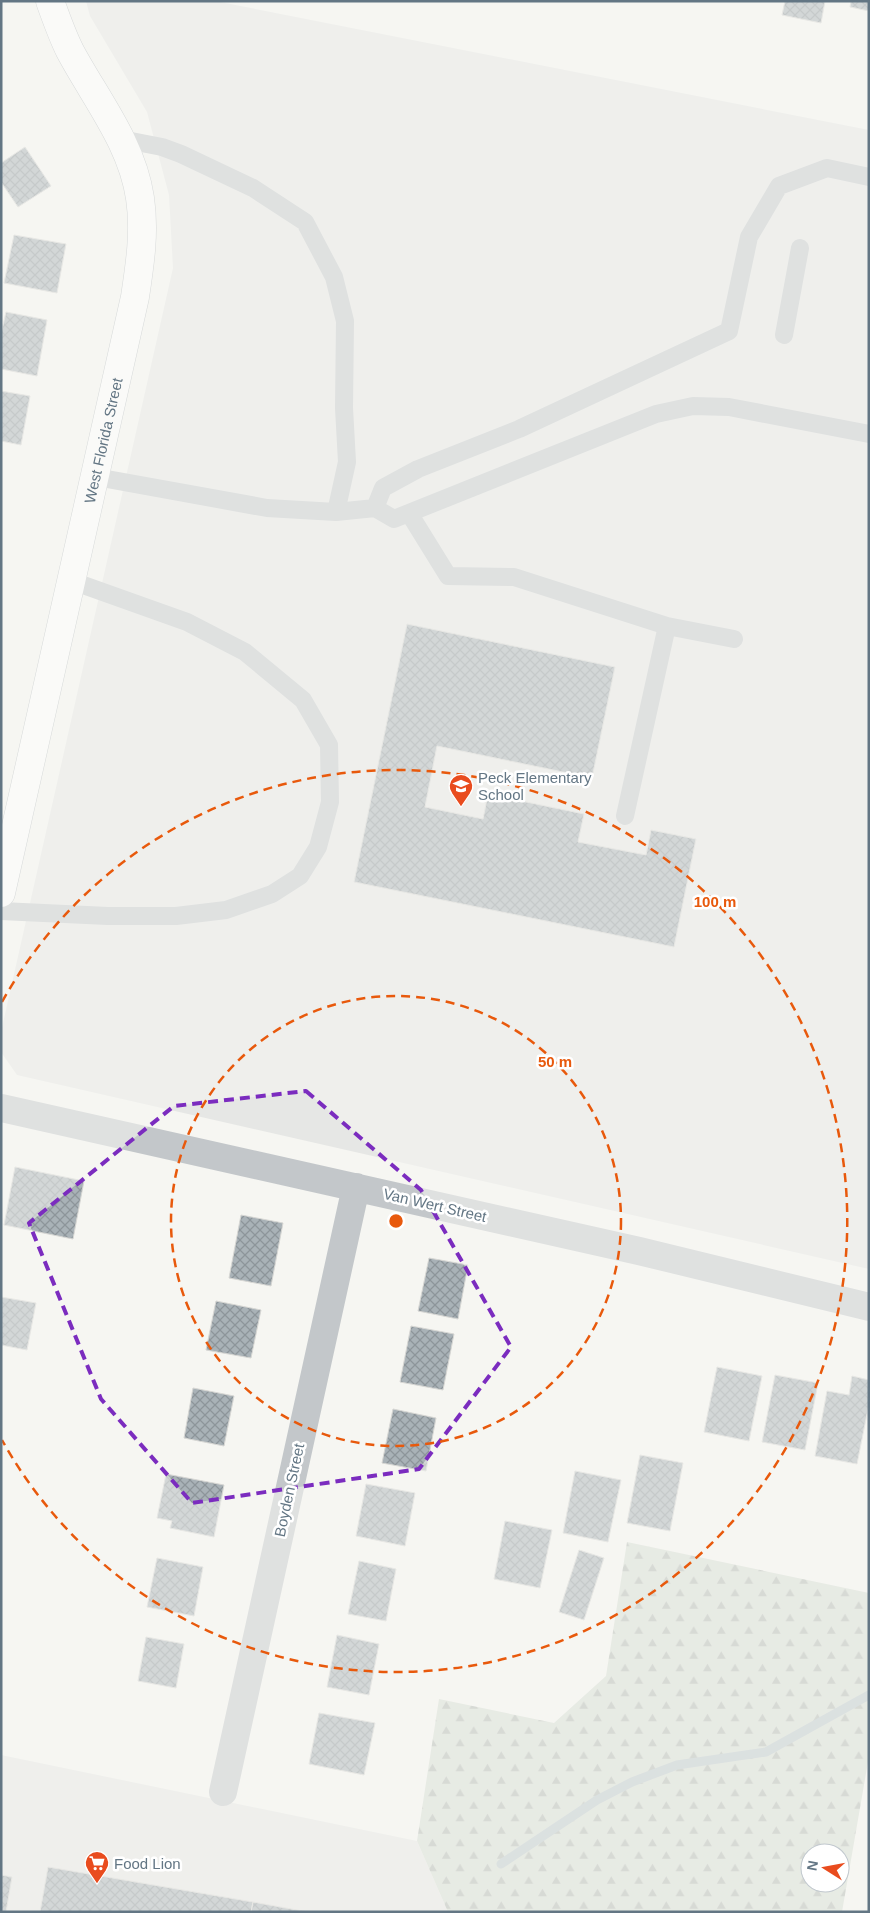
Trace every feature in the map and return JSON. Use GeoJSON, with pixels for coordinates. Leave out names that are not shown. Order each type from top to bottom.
{"type":"FeatureCollection","features":[{"type":"Feature","properties":{"kind":"main road","name":"West Florida Street"},"geometry":{"type":"LineString","coordinates":[[1,893],[136,297],[143,230],[140,197],[121,139],[69,49],[50,1]]}},
{"type":"Feature","properties":{"kind":"street","name":"Van Wert Street"},"geometry":{"type":"LineString","coordinates":[[1,1108],[639,1251],[869,1307]]}},
{"type":"Feature","properties":{"kind":"street","name":"Boyden Street"},"geometry":{"type":"LineString","coordinates":[[223,1792],[356,1187]]}},
{"type":"Feature","properties":{"kind":"lane"},"geometry":{"type":"LineString","coordinates":[[121,139],[162,147],[180,154],[253,188],[305,222],[334,278],[345,321],[344,408],[346,462],[336,512]]}},
{"type":"Feature","properties":{"kind":"lane"},"geometry":{"type":"LineString","coordinates":[[375,508],[383,488],[418,469],[520,429],[729,331],[749,237],[779,186],[827,168],[869,177]]}},
{"type":"Feature","properties":{"kind":"lane"},"geometry":{"type":"LineString","coordinates":[[784,336],[800,248]]}},
{"type":"Feature","properties":{"kind":"lane"},"geometry":{"type":"LineString","coordinates":[[96,477],[267,508],[336,512],[375,508],[394,519],[656,414],[693,406],[729,407],[869,434]]}},
{"type":"Feature","properties":{"kind":"lane"},"geometry":{"type":"LineString","coordinates":[[409,513],[448,576],[514,577],[667,626],[734,639]]}},
{"type":"Feature","properties":{"kind":"lane"},"geometry":{"type":"LineString","coordinates":[[1,911],[108,916],[176,916],[226,910],[272,894],[300,876],[318,848],[330,802],[329,744],[303,700],[245,652],[188,622],[72,581]]}},
{"type":"Feature","properties":{"kind":"lane"},"geometry":{"type":"LineString","coordinates":[[625,816],[667,626]]}},
{"type":"Feature","properties":{"kind":"highlighted area"},"geometry":{"type":"Polygon","coordinates":[[[306,1091],[421,1190],[511,1347],[419,1469],[192,1503],[101,1399],[29,1223],[174,1106],[306,1091]]]}},
{"type":"Feature","properties":{"kind":"shaded area","name":"Peck Elementary School"},"geometry":{"type":"Polygon","coordinates":[[[86,1],[215,1],[869,130],[869,1269],[17,1075],[1,1052],[1,1032],[173,268],[169,195],[147,112],[90,16],[86,1]]]}},
{"type":"Feature","properties":{"kind":"shaded area"},"geometry":{"type":"Polygon","coordinates":[[[1,1755],[417,1841],[448,1912],[1,1912],[1,1755]]]}},
{"type":"Feature","properties":{"kind":"green space"},"geometry":{"type":"Polygon","coordinates":[[[627,1542],[869,1593],[869,1756],[850,1866],[850,1843],[800,1843],[800,1893],[845,1893],[842,1912],[448,1912],[417,1841],[439,1699],[554,1723],[606,1676],[627,1542]]]}},
{"type":"Feature","properties":{"kind":"building"},"geometry":{"type":"Polygon","coordinates":[[[785,1],[825,1],[821,23],[782,15],[785,1]]]}},
{"type":"Feature","properties":{"kind":"building"},"geometry":{"type":"Polygon","coordinates":[[[851,1],[869,1],[869,11],[850,7],[851,1]]]}},
{"type":"Feature","properties":{"kind":"building"},"geometry":{"type":"Polygon","coordinates":[[[25,147],[51,186],[18,207],[1,182],[1,163],[25,147]]]}},
{"type":"Feature","properties":{"kind":"building"},"geometry":{"type":"Polygon","coordinates":[[[14,235],[66,244],[57,293],[4,283],[14,235]]]}},
{"type":"Feature","properties":{"kind":"building"},"geometry":{"type":"Polygon","coordinates":[[[6,312],[47,320],[37,376],[1,369],[1,334],[6,312]]]}},
{"type":"Feature","properties":{"kind":"building"},"geometry":{"type":"Polygon","coordinates":[[[1,391],[30,396],[21,445],[1,441],[1,391]]]}},
{"type":"Feature","properties":{"kind":"building"},"geometry":{"type":"Polygon","coordinates":[[[407,624],[615,667],[592,778],[437,746],[425,807],[483,819],[488,794],[584,814],[578,842],[646,855],[651,830],[696,839],[674,947],[354,882],[407,624]]]}},
{"type":"Feature","properties":{"kind":"building"},"geometry":{"type":"Polygon","coordinates":[[[15,1167],[84,1181],[73,1239],[4,1225],[15,1167]]]}},
{"type":"Feature","properties":{"kind":"building"},"geometry":{"type":"Polygon","coordinates":[[[241,1215],[283,1223],[271,1286],[229,1278],[241,1215]]]}},
{"type":"Feature","properties":{"kind":"building"},"geometry":{"type":"Polygon","coordinates":[[[429,1258],[468,1265],[458,1319],[418,1311],[429,1258]]]}},
{"type":"Feature","properties":{"kind":"building"},"geometry":{"type":"Polygon","coordinates":[[[1,1297],[36,1303],[27,1350],[1,1345],[1,1297]]]}},
{"type":"Feature","properties":{"kind":"building"},"geometry":{"type":"Polygon","coordinates":[[[216,1301],[261,1310],[251,1358],[206,1350],[216,1301]]]}},
{"type":"Feature","properties":{"kind":"building"},"geometry":{"type":"Polygon","coordinates":[[[411,1326],[454,1334],[443,1390],[400,1382],[411,1326]]]}},
{"type":"Feature","properties":{"kind":"building"},"geometry":{"type":"Polygon","coordinates":[[[717,1367],[762,1376],[749,1441],[704,1432],[717,1367]]]}},
{"type":"Feature","properties":{"kind":"building"},"geometry":{"type":"Polygon","coordinates":[[[775,1375],[818,1383],[805,1450],[762,1442],[775,1375]]]}},
{"type":"Feature","properties":{"kind":"building"},"geometry":{"type":"Polygon","coordinates":[[[852,1376],[869,1380],[869,1404],[857,1464],[815,1456],[827,1391],[849,1395],[852,1376]]]}},
{"type":"Feature","properties":{"kind":"building"},"geometry":{"type":"Polygon","coordinates":[[[193,1388],[234,1396],[224,1446],[184,1438],[193,1388]]]}},
{"type":"Feature","properties":{"kind":"building"},"geometry":{"type":"Polygon","coordinates":[[[393,1409],[436,1418],[426,1471],[382,1463],[393,1409]]]}},
{"type":"Feature","properties":{"kind":"building"},"geometry":{"type":"Polygon","coordinates":[[[640,1455],[683,1463],[670,1531],[627,1523],[640,1455]]]}},
{"type":"Feature","properties":{"kind":"building"},"geometry":{"type":"Polygon","coordinates":[[[575,1471],[621,1480],[608,1542],[563,1533],[575,1471]]]}},
{"type":"Feature","properties":{"kind":"building"},"geometry":{"type":"Polygon","coordinates":[[[166,1474],[224,1485],[214,1537],[170,1528],[172,1521],[157,1518],[166,1474]]]}},
{"type":"Feature","properties":{"kind":"building"},"geometry":{"type":"Polygon","coordinates":[[[366,1484],[415,1493],[405,1546],[356,1536],[366,1484]]]}},
{"type":"Feature","properties":{"kind":"building"},"geometry":{"type":"Polygon","coordinates":[[[505,1521],[552,1530],[540,1588],[494,1579],[505,1521]]]}},
{"type":"Feature","properties":{"kind":"building"},"geometry":{"type":"Polygon","coordinates":[[[579,1550],[604,1558],[584,1620],[559,1612],[579,1550]]]}},
{"type":"Feature","properties":{"kind":"building"},"geometry":{"type":"Polygon","coordinates":[[[157,1558],[203,1567],[194,1616],[147,1607],[157,1558]]]}},
{"type":"Feature","properties":{"kind":"building"},"geometry":{"type":"Polygon","coordinates":[[[359,1561],[396,1569],[386,1621],[348,1614],[359,1561]]]}},
{"type":"Feature","properties":{"kind":"building"},"geometry":{"type":"Polygon","coordinates":[[[337,1635],[379,1644],[369,1695],[327,1687],[337,1635]]]}},
{"type":"Feature","properties":{"kind":"building"},"geometry":{"type":"Polygon","coordinates":[[[146,1637],[184,1644],[176,1688],[138,1681],[146,1637]]]}},
{"type":"Feature","properties":{"kind":"building"},"geometry":{"type":"Polygon","coordinates":[[[319,1713],[375,1723],[364,1775],[309,1764],[319,1713]]]}},
{"type":"Feature","properties":{"kind":"building","name":"Food Lion"},"geometry":{"type":"Polygon","coordinates":[[[48,1867],[253,1902],[251,1912],[40,1912],[48,1867]]]}},
{"type":"Feature","properties":{"kind":"building"},"geometry":{"type":"Polygon","coordinates":[[[1,1875],[12,1877],[6,1912],[1,1912],[1,1875]]]}},
{"type":"Feature","properties":{"kind":"building"},"geometry":{"type":"Polygon","coordinates":[[[253,1902],[308,1912],[251,1912],[253,1902]]]}},
{"type":"Feature","properties":{"kind":"waterway"},"geometry":{"type":"LineString","coordinates":[[501,1864],[597,1800],[632,1782],[677,1765],[766,1752],[869,1695]]}},
{"type":"Feature","properties":{"kind":"place","name":"Peck Elementary School"},"geometry":{"type":"Point","coordinates":[461,807]}},
{"type":"Feature","properties":{"kind":"place","name":"Food Lion"},"geometry":{"type":"Point","coordinates":[97,1884]}}]}
